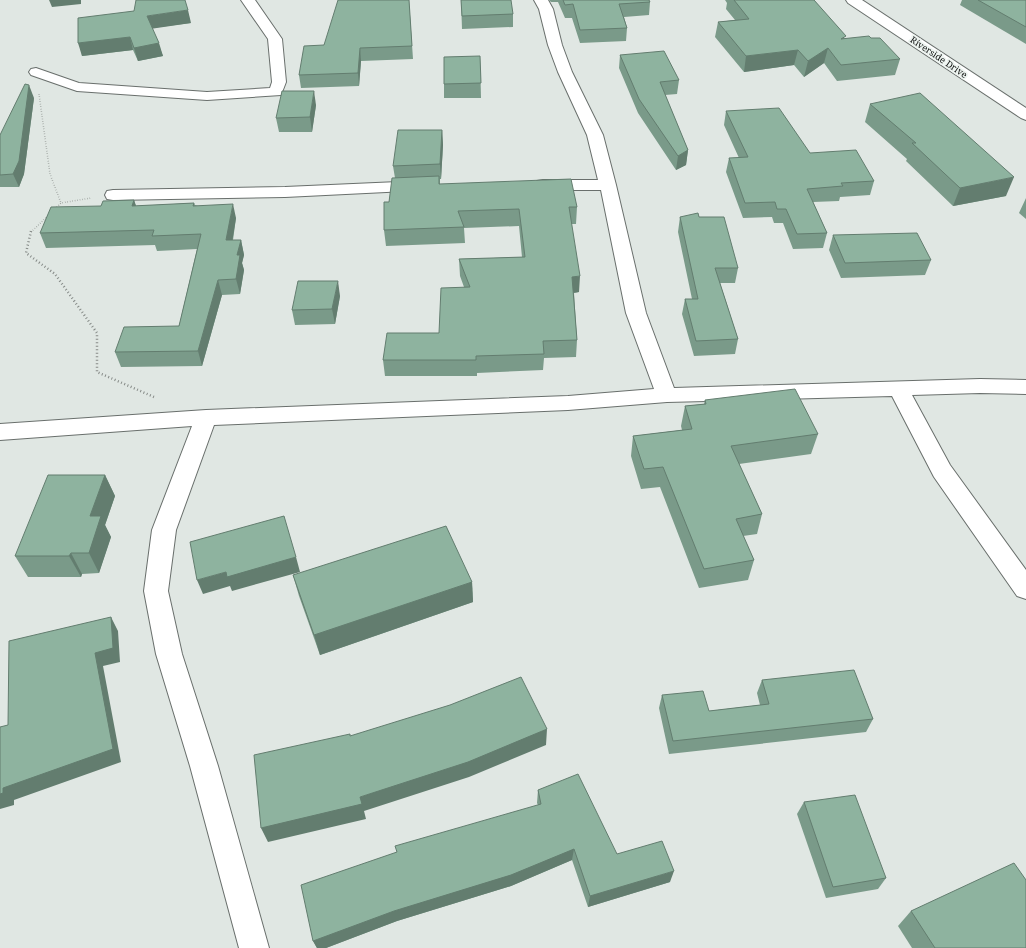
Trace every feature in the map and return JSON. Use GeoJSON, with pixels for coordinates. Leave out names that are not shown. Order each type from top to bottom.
{"type":"FeatureCollection","features":[{"type":"Feature","properties":{"kind":"street"},"geometry":{"type":"LineString","coordinates":[[36,72],[78,87],[207,96],[276,92],[279,82],[275,39],[248,0]]}},
{"type":"Feature","properties":{"kind":"street"},"geometry":{"type":"LineString","coordinates":[[541,0],[546,9],[565,72],[595,135],[608,185],[636,313],[667,395]]}},
{"type":"Feature","properties":{"kind":"street","name":"Riverside Drive"},"geometry":{"type":"LineString","coordinates":[[853,0],[1026,115]]}},
{"type":"Feature","properties":{"kind":"street"},"geometry":{"type":"LineString","coordinates":[[529,185],[608,185]]}},
{"type":"Feature","properties":{"kind":"street"},"geometry":{"type":"LineString","coordinates":[[113,195],[285,192],[434,186]]}},
{"type":"Feature","properties":{"kind":"street"},"geometry":{"type":"LineString","coordinates":[[0,432],[206,418],[568,403],[667,395],[898,388],[1026,386]]}},
{"type":"Feature","properties":{"kind":"street"},"geometry":{"type":"LineString","coordinates":[[898,388],[942,470],[1026,589]]}},
{"type":"Feature","properties":{"kind":"street"},"geometry":{"type":"LineString","coordinates":[[206,418],[164,530],[156,591],[168,654],[204,766],[254,948]]}},
{"type":"Feature","properties":{"kind":"path"},"geometry":{"type":"LineString","coordinates":[[36,72],[50,174],[61,203]]}},
{"type":"Feature","properties":{"kind":"path"},"geometry":{"type":"LineString","coordinates":[[113,195],[61,203],[31,230],[26,253],[55,274],[97,334],[97,372],[155,397]]}},
{"type":"Feature","properties":{"kind":"building"},"geometry":{"type":"Polygon","coordinates":[[[136,0],[185,0],[188,10],[147,16],[159,43],[134,48],[130,37],[78,43],[78,18],[134,11],[136,0]]]}},
{"type":"Feature","properties":{"kind":"building"},"geometry":{"type":"Polygon","coordinates":[[[338,0],[409,0],[412,46],[360,48],[358,73],[299,75],[304,46],[324,45],[338,0]]]}},
{"type":"Feature","properties":{"kind":"building"},"geometry":{"type":"Polygon","coordinates":[[[461,0],[511,0],[513,14],[462,16],[461,0]]]}},
{"type":"Feature","properties":{"kind":"building"},"geometry":{"type":"Polygon","coordinates":[[[563,0],[649,0],[650,2],[619,4],[627,28],[580,30],[573,4],[565,5],[563,0]]]}},
{"type":"Feature","properties":{"kind":"building"},"geometry":{"type":"Polygon","coordinates":[[[734,0],[814,0],[846,36],[841,39],[869,36],[871,38],[880,38],[900,59],[841,65],[828,48],[808,61],[798,50],[746,56],[718,22],[749,19],[734,0]]]}},
{"type":"Feature","properties":{"kind":"building"},"geometry":{"type":"Polygon","coordinates":[[[978,0],[1026,0],[1026,27],[978,0]]]}},
{"type":"Feature","properties":{"kind":"building"},"geometry":{"type":"Polygon","coordinates":[[[664,51],[679,80],[660,82],[688,150],[678,156],[639,99],[620,55],[664,51]]]}},
{"type":"Feature","properties":{"kind":"building"},"geometry":{"type":"Polygon","coordinates":[[[480,56],[481,83],[444,84],[444,57],[480,56]]]}},
{"type":"Feature","properties":{"kind":"building"},"geometry":{"type":"Polygon","coordinates":[[[25,84],[29,85],[19,161],[13,174],[0,175],[0,135],[25,84]]]}},
{"type":"Feature","properties":{"kind":"building"},"geometry":{"type":"Polygon","coordinates":[[[282,91],[314,91],[310,117],[276,118],[282,91]]]}},
{"type":"Feature","properties":{"kind":"building"},"geometry":{"type":"Polygon","coordinates":[[[920,93],[1014,177],[960,188],[912,143],[916,143],[870,104],[920,93]]]}},
{"type":"Feature","properties":{"kind":"building"},"geometry":{"type":"Polygon","coordinates":[[[779,108],[810,153],[856,150],[874,181],[841,183],[843,186],[807,189],[827,233],[797,234],[786,209],[777,209],[775,202],[745,203],[729,158],[748,157],[726,111],[779,108]]]}},
{"type":"Feature","properties":{"kind":"building"},"geometry":{"type":"Polygon","coordinates":[[[398,130],[442,130],[440,164],[393,166],[398,130]]]}},
{"type":"Feature","properties":{"kind":"building"},"geometry":{"type":"Polygon","coordinates":[[[439,176],[439,184],[571,179],[577,207],[569,207],[580,276],[572,277],[577,340],[543,341],[544,354],[476,356],[476,360],[383,360],[387,333],[439,333],[441,288],[470,287],[459,259],[525,257],[519,209],[458,211],[464,227],[384,230],[384,202],[389,202],[392,178],[439,176]]]}},
{"type":"Feature","properties":{"kind":"building"},"geometry":{"type":"Polygon","coordinates":[[[134,200],[132,206],[194,203],[193,206],[233,204],[226,240],[241,240],[237,255],[240,255],[236,279],[218,280],[198,351],[115,352],[124,327],[179,326],[201,234],[152,236],[154,230],[40,233],[51,207],[101,206],[103,201],[134,200]]]}},
{"type":"Feature","properties":{"kind":"building"},"geometry":{"type":"Polygon","coordinates":[[[698,213],[699,217],[724,217],[738,268],[715,268],[738,339],[696,341],[685,299],[698,299],[680,217],[698,213]]]}},
{"type":"Feature","properties":{"kind":"building"},"geometry":{"type":"Polygon","coordinates":[[[917,233],[931,260],[845,263],[833,235],[917,233]]]}},
{"type":"Feature","properties":{"kind":"building"},"geometry":{"type":"Polygon","coordinates":[[[298,281],[338,281],[332,309],[292,310],[298,281]]]}},
{"type":"Feature","properties":{"kind":"building"},"geometry":{"type":"Polygon","coordinates":[[[795,389],[818,434],[731,446],[762,514],[736,519],[754,560],[704,569],[663,467],[644,469],[633,436],[692,429],[685,406],[706,404],[705,400],[795,389]]]}},
{"type":"Feature","properties":{"kind":"building"},"geometry":{"type":"Polygon","coordinates":[[[48,475],[105,475],[90,516],[101,516],[89,553],[71,553],[69,556],[15,556],[48,475]]]}},
{"type":"Feature","properties":{"kind":"building"},"geometry":{"type":"Polygon","coordinates":[[[284,516],[296,557],[227,577],[226,572],[197,580],[190,542],[284,516]]]}},
{"type":"Feature","properties":{"kind":"building"},"geometry":{"type":"Polygon","coordinates":[[[446,526],[472,582],[314,635],[293,575],[446,526]]]}},
{"type":"Feature","properties":{"kind":"building"},"geometry":{"type":"Polygon","coordinates":[[[111,617],[113,648],[95,653],[113,749],[3,788],[3,793],[0,794],[0,727],[8,725],[9,641],[111,617]]]}},
{"type":"Feature","properties":{"kind":"building"},"geometry":{"type":"Polygon","coordinates":[[[854,670],[873,719],[673,741],[662,695],[703,691],[709,711],[769,704],[762,680],[854,670]]]}},
{"type":"Feature","properties":{"kind":"building"},"geometry":{"type":"Polygon","coordinates":[[[521,677],[547,729],[468,762],[360,797],[362,804],[261,828],[254,755],[350,734],[350,736],[450,705],[521,677]]]}},
{"type":"Feature","properties":{"kind":"building"},"geometry":{"type":"Polygon","coordinates":[[[578,774],[617,854],[662,841],[674,871],[590,896],[574,849],[511,875],[394,911],[313,941],[301,885],[397,852],[395,846],[541,804],[538,790],[578,774]]]}},
{"type":"Feature","properties":{"kind":"building"},"geometry":{"type":"Polygon","coordinates":[[[855,795],[886,878],[833,887],[804,802],[855,795]]]}},
{"type":"Feature","properties":{"kind":"building"},"geometry":{"type":"Polygon","coordinates":[[[1014,863],[1026,880],[1026,948],[935,948],[911,911],[1014,863]]]}}]}
